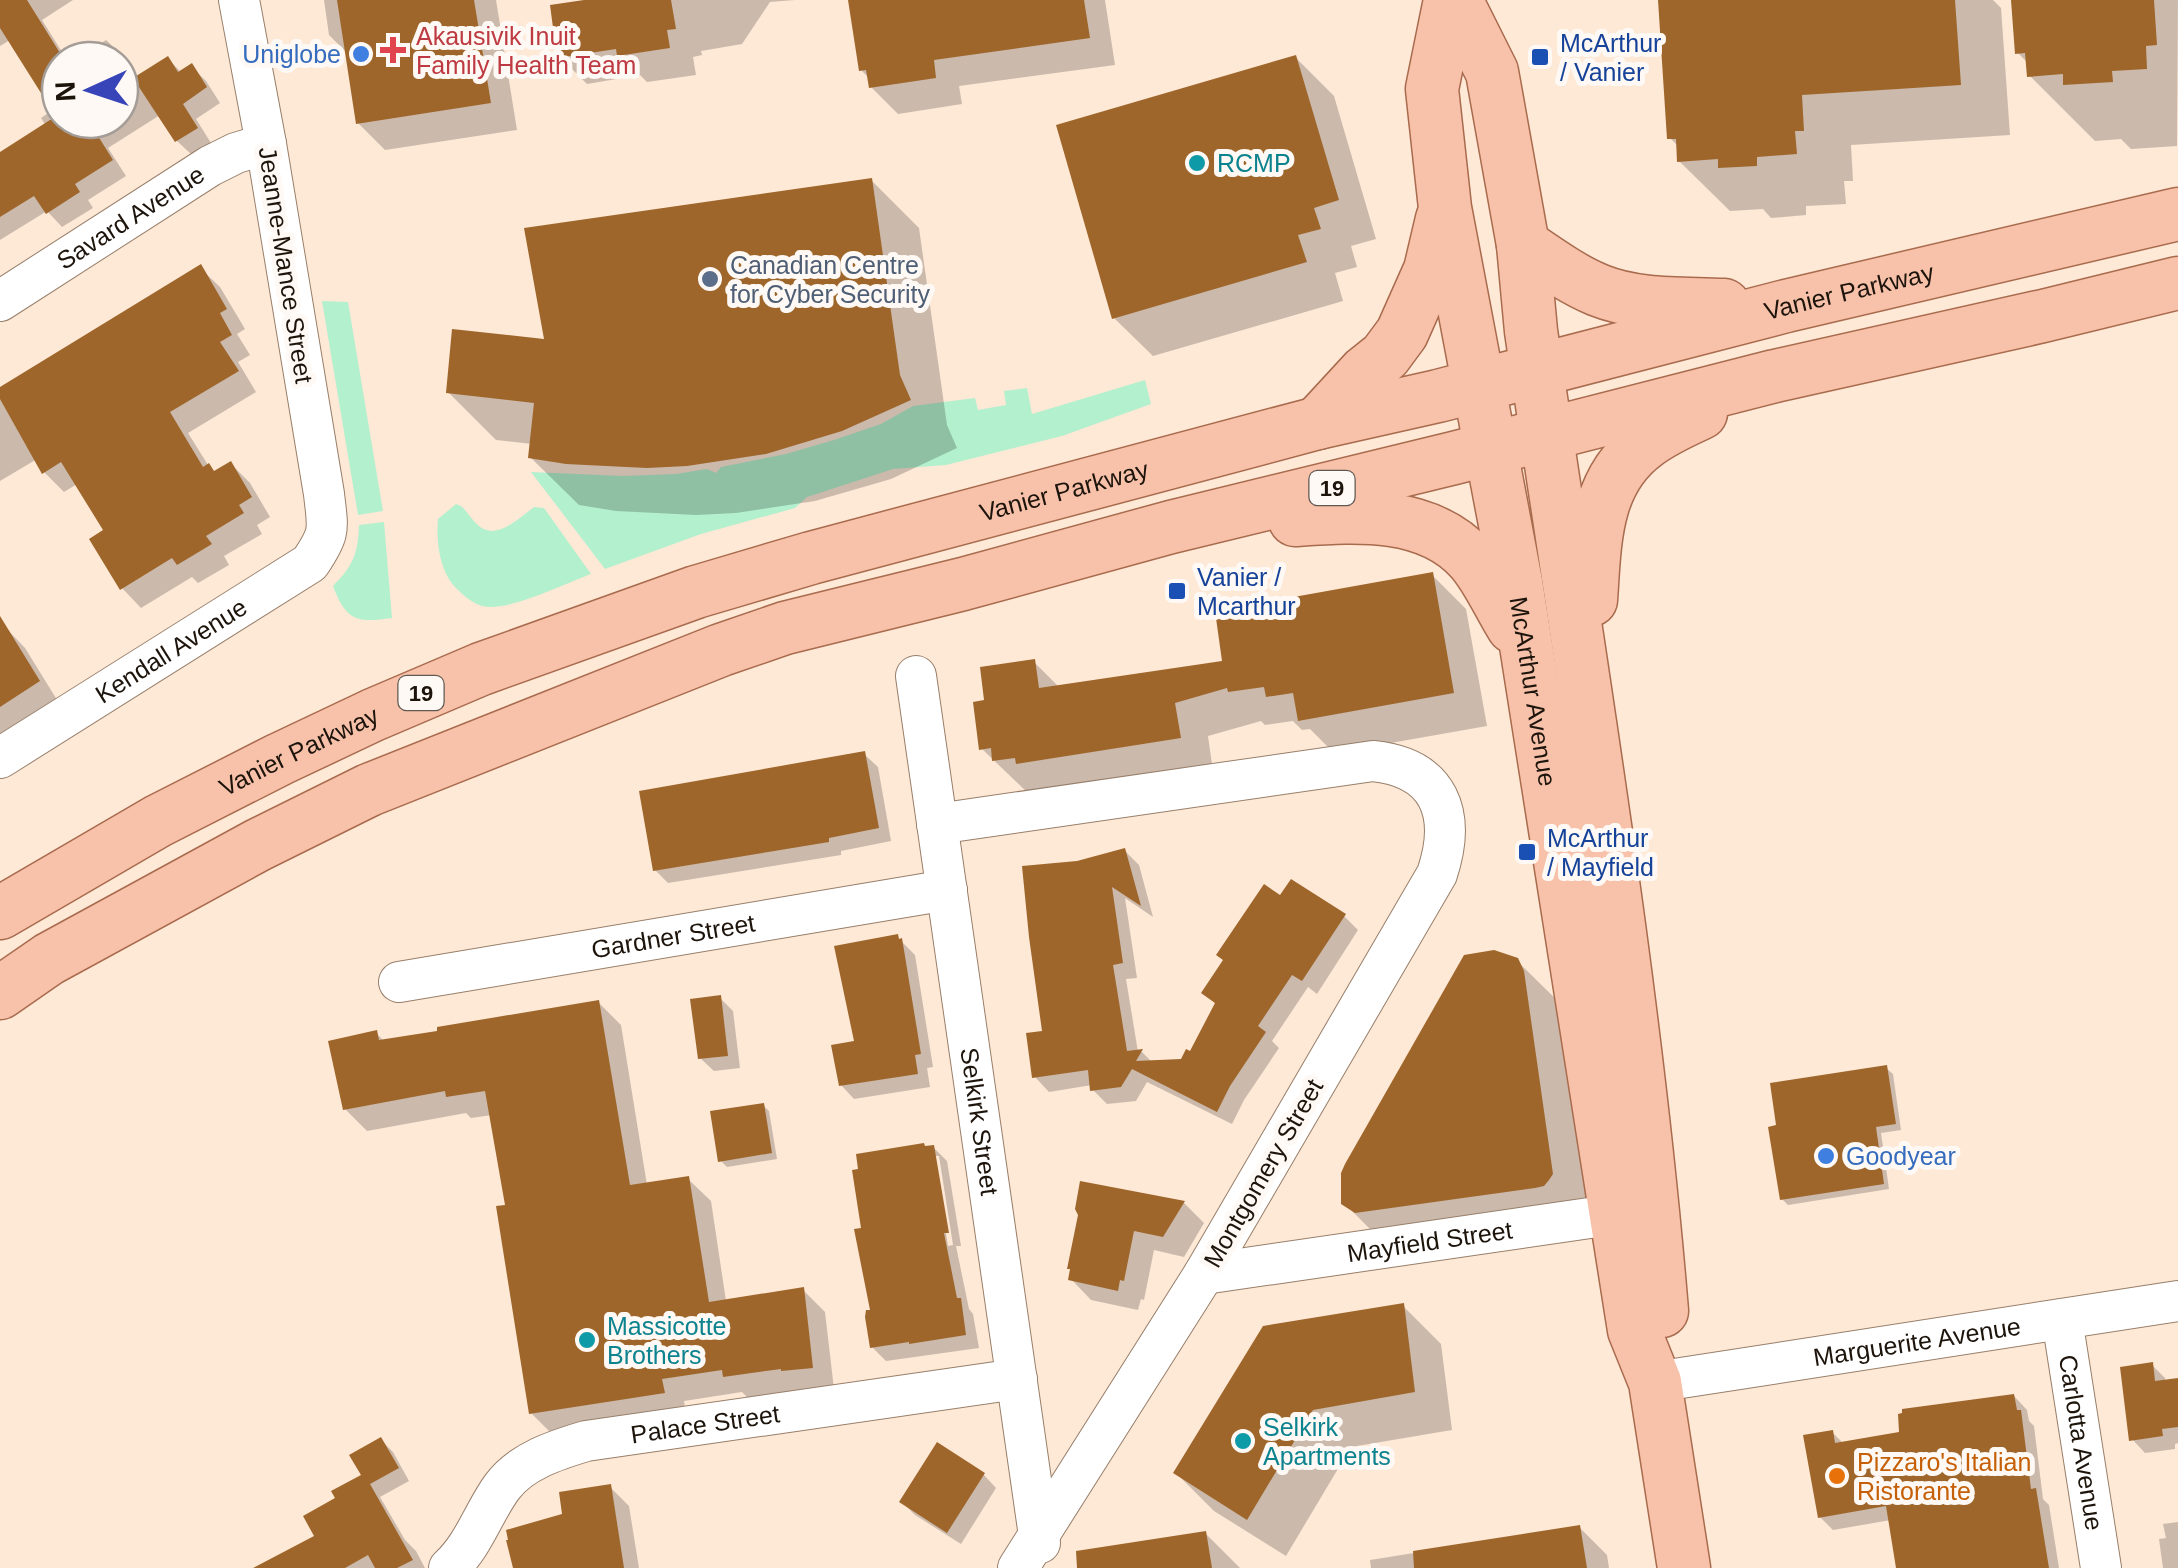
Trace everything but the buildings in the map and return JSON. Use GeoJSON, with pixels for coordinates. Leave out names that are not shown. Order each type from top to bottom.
{"type":"FeatureCollection","features":[{"type":"Feature","properties":{"kind":"main road","name":"McArthur Avenue"},"geometry":{"type":"LineString","coordinates":[[1453,0],[1432,89],[1445,208],[1634,1212],[1664,1327],[1655,1382],[1684,1568]]}},
{"type":"Feature","properties":{"kind":"main road","name":"McArthur Avenue"},"geometry":{"type":"LineString","coordinates":[[1453,0],[1492,72],[1523,245],[1537,371],[1630,994],[1634,1212]]}},
{"type":"Feature","properties":{"kind":"main road"},"geometry":{"type":"LineString","coordinates":[[1318,422],[1385,356],[1402,332],[1430,270],[1445,208]]}},
{"type":"Feature","properties":{"kind":"main road","name":"Vanier Parkway"},"geometry":{"type":"LineString","coordinates":[[0,914],[158,821],[418,695],[696,592],[1318,422],[2178,214]]}},
{"type":"Feature","properties":{"kind":"main road"},"geometry":{"type":"LineString","coordinates":[[1523,245],[1554,267],[1616,295],[1658,303],[1786,306]]}},
{"type":"Feature","properties":{"kind":"main road","name":"19"},"geometry":{"type":"LineString","coordinates":[[0,993],[49,959],[258,845],[369,790],[784,628],[963,584],[1171,526],[1776,376],[2178,283]]}},
{"type":"Feature","properties":{"kind":"main road"},"geometry":{"type":"LineString","coordinates":[[1582,676],[1600,512],[1604,494],[1615,475],[1661,432],[1776,376]]}},
{"type":"Feature","properties":{"kind":"main road"},"geometry":{"type":"LineString","coordinates":[[1171,526],[1356,516],[1414,526],[1435,533],[1470,558],[1526,644]]}},
{"type":"Feature","properties":{"kind":"street","name":"Jeanne-Mance Street"},"geometry":{"type":"LineString","coordinates":[[239,0],[328,530]]}},
{"type":"Feature","properties":{"kind":"street","name":"Savard Avenue"},"geometry":{"type":"LineString","coordinates":[[0,301],[210,166],[236,152],[266,144]]}},
{"type":"Feature","properties":{"kind":"street","name":"Kendall Avenue"},"geometry":{"type":"LineString","coordinates":[[0,758],[310,563],[328,530]]}},
{"type":"Feature","properties":{"kind":"street","name":"Selkirk Street"},"geometry":{"type":"LineString","coordinates":[[916,676],[1042,1551]]}},
{"type":"Feature","properties":{"kind":"street","name":"Montgomery Street"},"geometry":{"type":"LineString","coordinates":[[937,824],[1373,761],[1392,763],[1410,771],[1438,794],[1446,835],[1437,874],[1204,1274],[1042,1551],[1018,1568]]}},
{"type":"Feature","properties":{"kind":"street","name":"Gardner Street"},"geometry":{"type":"LineString","coordinates":[[400,982],[947,890]]}},
{"type":"Feature","properties":{"kind":"street","name":"Mayfield Street"},"geometry":{"type":"LineString","coordinates":[[1204,1274],[1634,1212]]}},
{"type":"Feature","properties":{"kind":"street","name":"Marguerite Avenue"},"geometry":{"type":"LineString","coordinates":[[1655,1382],[2178,1302]]}},
{"type":"Feature","properties":{"kind":"street","name":"Carlotta Avenue"},"geometry":{"type":"LineString","coordinates":[[2062,1319],[2101,1568]]}},
{"type":"Feature","properties":{"kind":"street","name":"Palace Street"},"geometry":{"type":"LineString","coordinates":[[450,1568],[470,1543],[503,1486],[516,1472],[561,1448],[1017,1379]]}},
{"type":"Feature","properties":{"kind":"green space"},"geometry":{"type":"Polygon","coordinates":[[[322,301],[348,302],[383,511],[358,515],[322,301]]]}},
{"type":"Feature","properties":{"kind":"green space"},"geometry":{"type":"Polygon","coordinates":[[[1145,380],[1151,404],[1062,436],[946,465],[893,469],[807,497],[795,508],[701,534],[605,569],[531,472],[623,476],[707,469],[716,473],[721,467],[834,440],[881,424],[913,406],[975,398],[978,410],[1006,405],[1004,391],[1027,388],[1032,414],[1145,380]]]}},
{"type":"Feature","properties":{"kind":"green space"},"geometry":{"type":"Polygon","coordinates":[[[456,504],[481,527],[496,531],[534,507],[544,508],[591,574],[503,606],[475,603],[449,579],[440,554],[438,519],[456,504]]]}},
{"type":"Feature","properties":{"kind":"green space"},"geometry":{"type":"Polygon","coordinates":[[[384,522],[392,618],[361,619],[348,613],[333,586],[353,559],[359,525],[384,522]]]}},
{"type":"Feature","properties":{"kind":"place","name":"Akausivik Inuit Family Health Team"},"geometry":{"type":"Point","coordinates":[393,50]}},
{"type":"Feature","properties":{"kind":"place","name":"Uniglobe"},"geometry":{"type":"Point","coordinates":[361,54]}},
{"type":"Feature","properties":{"kind":"place","name":"McArthur / Vanier"},"geometry":{"type":"Point","coordinates":[1540,57]}},
{"type":"Feature","properties":{"kind":"place","name":"RCMP"},"geometry":{"type":"Point","coordinates":[1197,163]}},
{"type":"Feature","properties":{"kind":"place","name":"Canadian Centre for Cyber Security"},"geometry":{"type":"Point","coordinates":[710,279]}},
{"type":"Feature","properties":{"kind":"place","name":"Vanier / Mcarthur"},"geometry":{"type":"Point","coordinates":[1177,591]}},
{"type":"Feature","properties":{"kind":"place","name":"McArthur / Mayfield"},"geometry":{"type":"Point","coordinates":[1527,852]}},
{"type":"Feature","properties":{"kind":"place","name":"Goodyear"},"geometry":{"type":"Point","coordinates":[1826,1156]}},
{"type":"Feature","properties":{"kind":"place","name":"Massicotte Brothers"},"geometry":{"type":"Point","coordinates":[587,1340]}},
{"type":"Feature","properties":{"kind":"place","name":"Selkirk Apartments"},"geometry":{"type":"Point","coordinates":[1243,1441]}},
{"type":"Feature","properties":{"kind":"place","name":"Pizzaro's Italian Ristorante"},"geometry":{"type":"Point","coordinates":[1837,1476]}}]}
